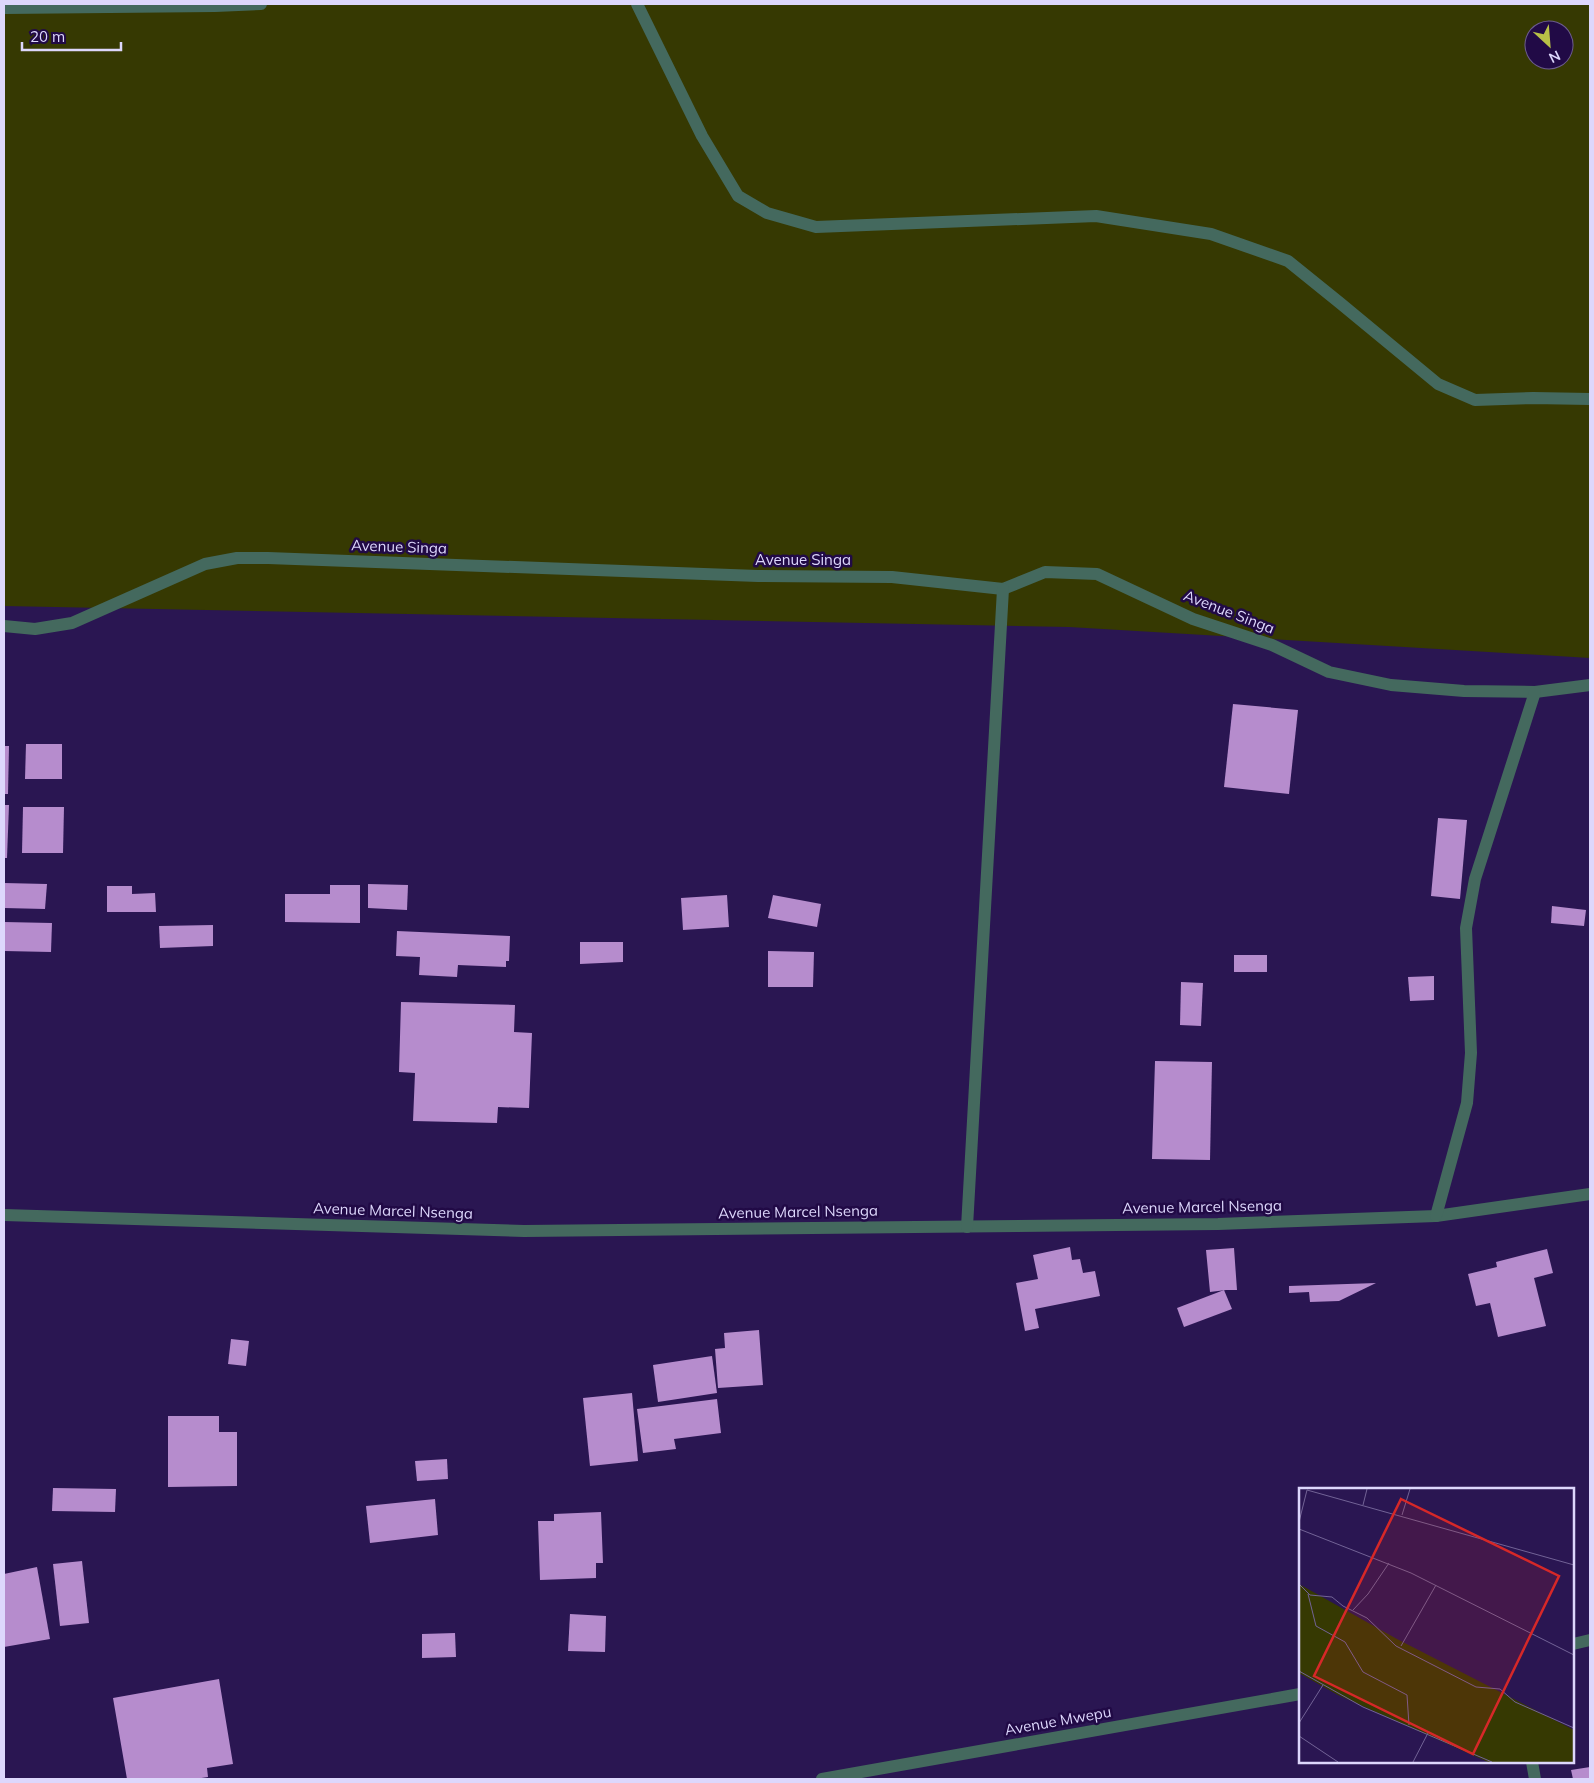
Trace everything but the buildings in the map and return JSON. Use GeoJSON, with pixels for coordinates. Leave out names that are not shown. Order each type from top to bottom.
{"type":"FeatureCollection","features":[{"type":"Feature","properties":{"kind":"street"},"geometry":{"type":"LineString","coordinates":[[4,8],[261,4]]}},
{"type":"Feature","properties":{"kind":"street"},"geometry":{"type":"LineString","coordinates":[[637,4],[702,136],[738,196],[767,213],[816,227],[1096,216],[1211,234],[1288,261],[1438,384],[1475,400],[1590,399]]}},
{"type":"Feature","properties":{"kind":"street","name":"Avenue Singa"},"geometry":{"type":"LineString","coordinates":[[4,626],[35,629],[72,624],[205,564],[237,558],[758,576],[892,577],[1003,589],[1045,572],[1097,574],[1193,619],[1272,645],[1329,672],[1391,686],[1464,692],[1534,692],[1590,685]]}},
{"type":"Feature","properties":{"kind":"street"},"geometry":{"type":"LineString","coordinates":[[967,1227],[1003,589]]}},
{"type":"Feature","properties":{"kind":"street"},"geometry":{"type":"LineString","coordinates":[[1436,1216],[1467,1104],[1471,1053],[1466,928],[1475,879],[1534,692]]}},
{"type":"Feature","properties":{"kind":"street","name":"Avenue Marcel Nsenga"},"geometry":{"type":"LineString","coordinates":[[4,1215],[524,1231],[1218,1224],[1436,1216],[1590,1194]]}},
{"type":"Feature","properties":{"kind":"street"},"geometry":{"type":"LineString","coordinates":[[1574,1644],[1590,1640]]}},
{"type":"Feature","properties":{"kind":"street","name":"Avenue Mwepu"},"geometry":{"type":"LineString","coordinates":[[822,1779],[1299,1694]]}},
{"type":"Feature","properties":{"kind":"street"},"geometry":{"type":"LineString","coordinates":[[1532,1763],[1535,1779]]}},
{"type":"Feature","properties":{"kind":"shaded area"},"geometry":{"type":"Polygon","coordinates":[[[4,4],[1590,4],[1590,658],[1069,627],[4,606],[4,4]]]}}]}
